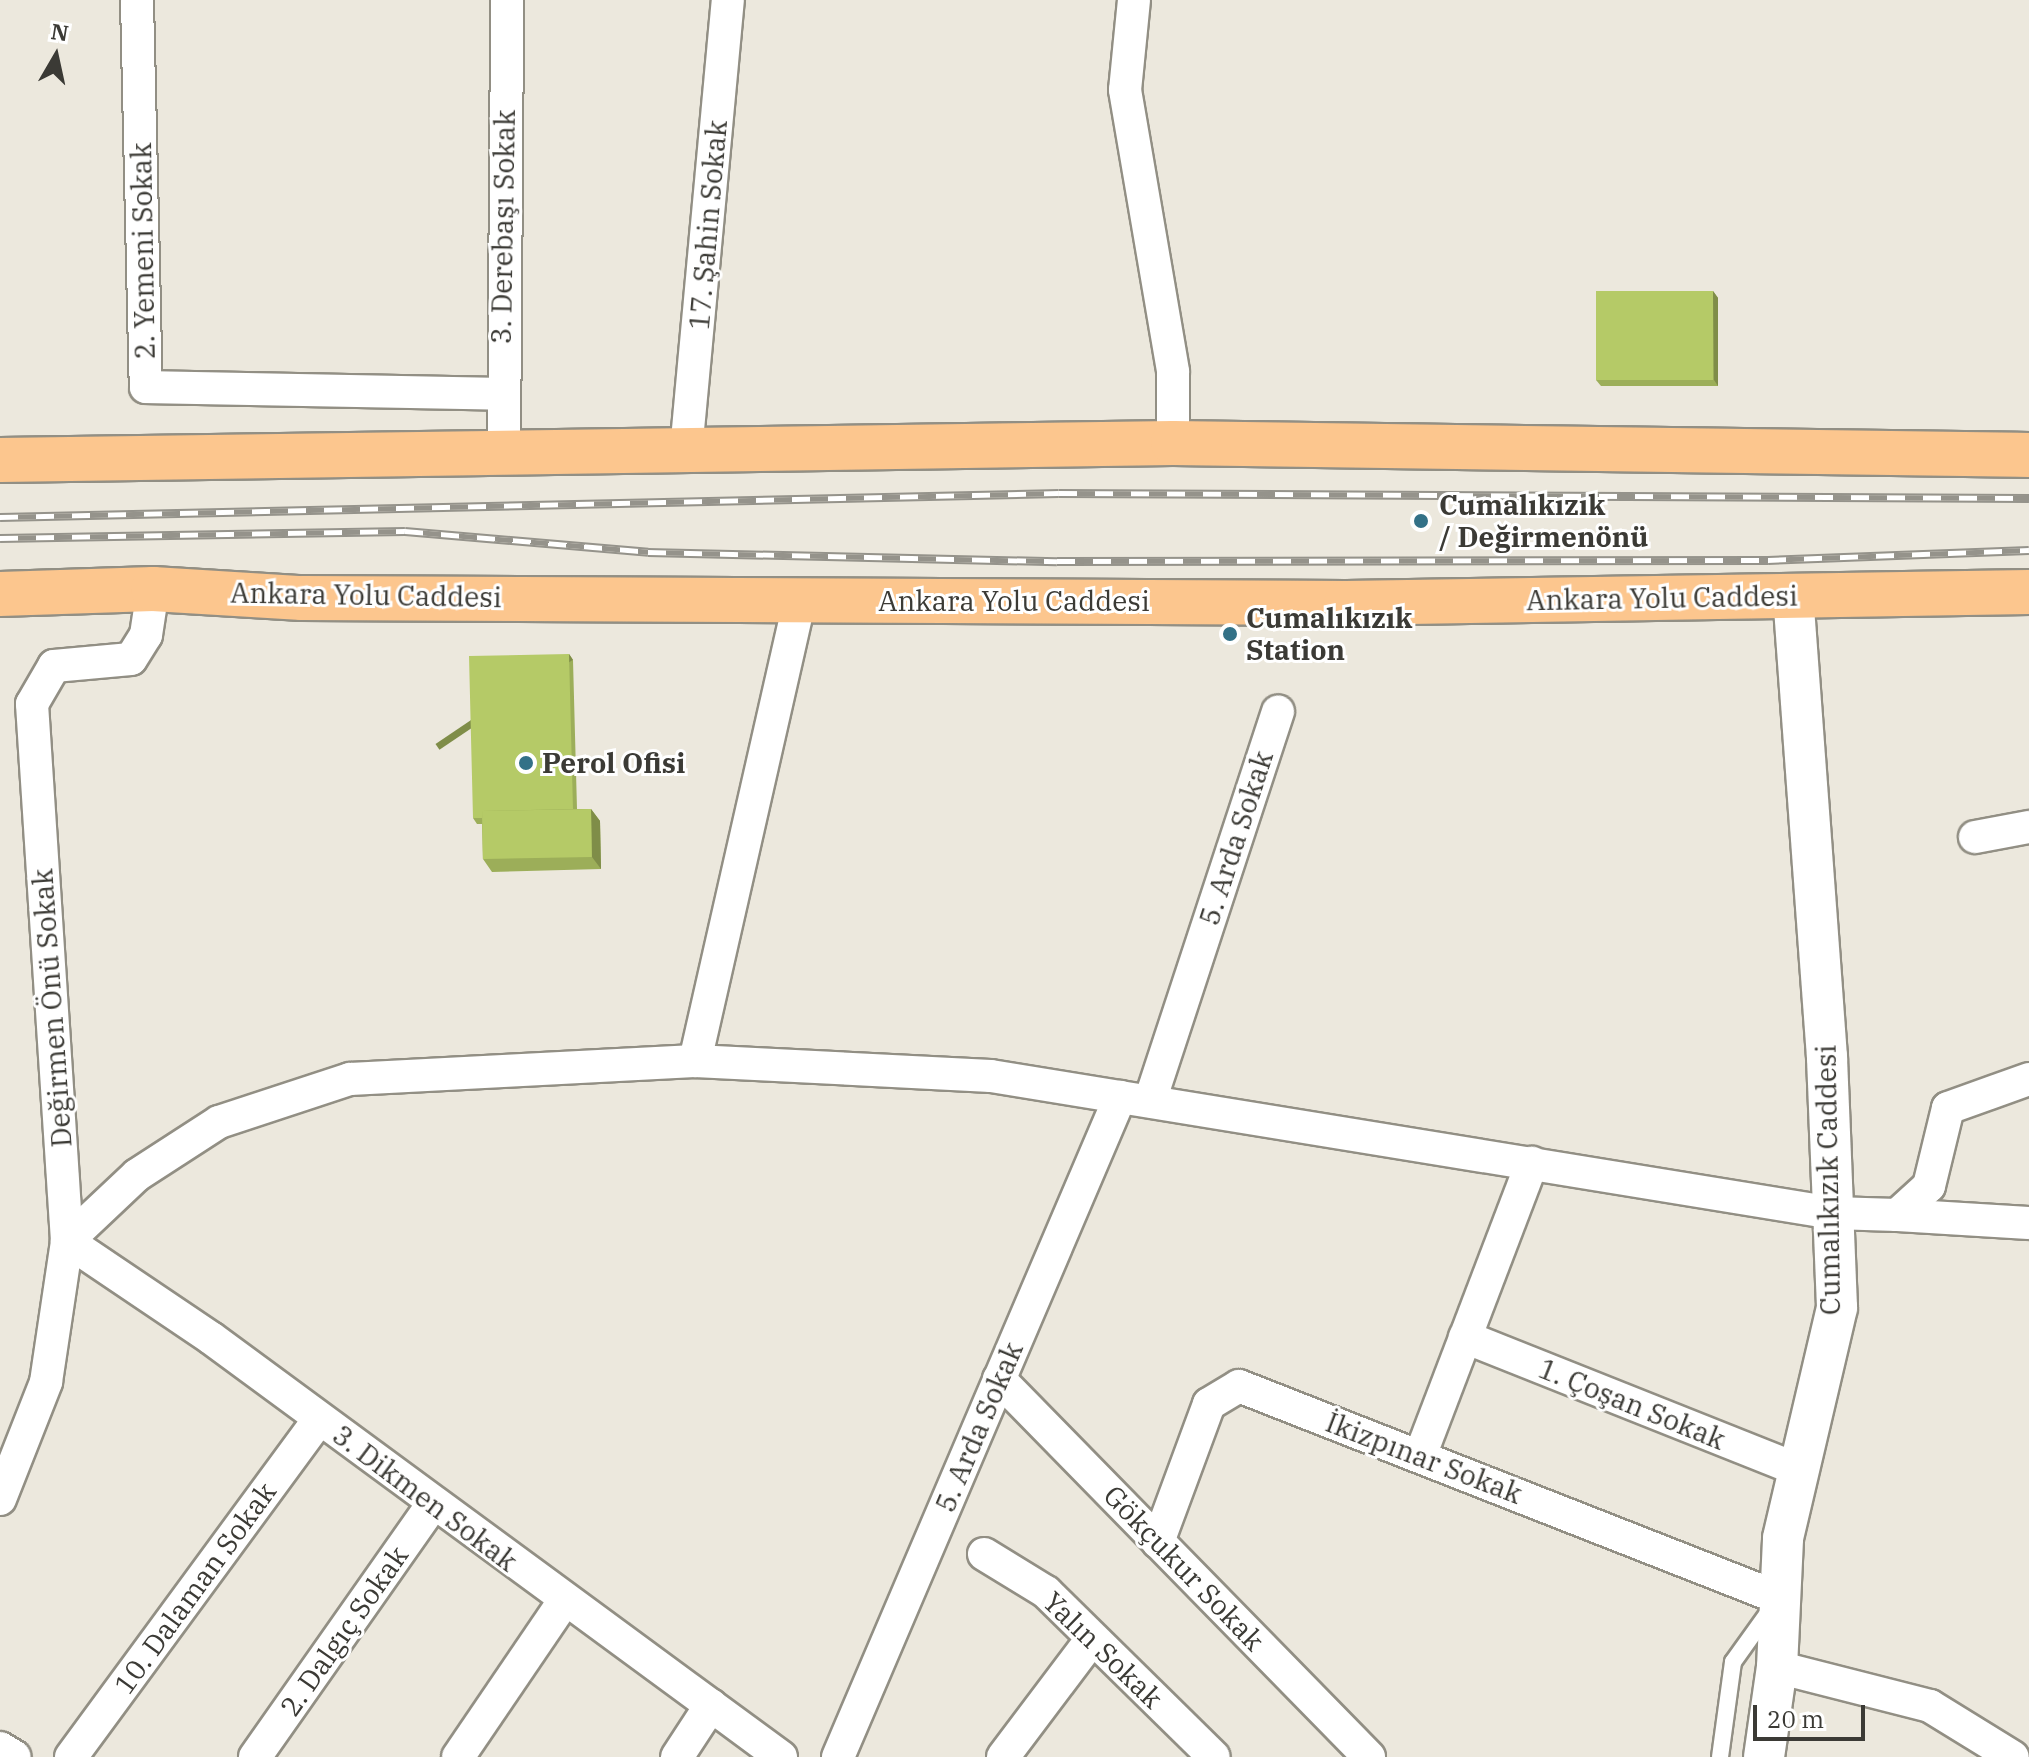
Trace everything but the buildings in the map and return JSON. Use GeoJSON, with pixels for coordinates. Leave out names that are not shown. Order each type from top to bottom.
{"type":"FeatureCollection","features":[{"type":"Feature","properties":{"kind":"highway"},"geometry":{"type":"LineString","coordinates":[[0,460],[1173,443],[2029,455]]}},
{"type":"Feature","properties":{"kind":"highway","name":"Ankara Yolu Caddesi"},"geometry":{"type":"LineString","coordinates":[[0,594],[153,589],[302,598],[1346,603],[2029,592]]}},
{"type":"Feature","properties":{"kind":"street","name":"2. Yemeni Sokak"},"geometry":{"type":"LineString","coordinates":[[137,0],[146,387],[501,394]]}},
{"type":"Feature","properties":{"kind":"street","name":"3. Derebaşı Sokak"},"geometry":{"type":"LineString","coordinates":[[504,453],[501,394],[507,0]]}},
{"type":"Feature","properties":{"kind":"street","name":"17. Şahin Sokak"},"geometry":{"type":"LineString","coordinates":[[686,451],[728,0]]}},
{"type":"Feature","properties":{"kind":"street"},"geometry":{"type":"LineString","coordinates":[[1134,0],[1125,90],[1173,372],[1173,443]]}},
{"type":"Feature","properties":{"kind":"street","name":"Değirmen Önü Sokak"},"geometry":{"type":"LineString","coordinates":[[0,1499],[46,1382],[67,1241],[32,704],[54,666],[131,659],[146,635],[153,589]]}},
{"type":"Feature","properties":{"kind":"street","name":"Cumalıkızık Caddesi"},"geometry":{"type":"LineString","coordinates":[[1764,1757],[1777,1667],[1783,1538],[1837,1307],[1793,597]]}},
{"type":"Feature","properties":{"kind":"street"},"geometry":{"type":"LineString","coordinates":[[695,1061],[800,599]]}},
{"type":"Feature","properties":{"kind":"street","name":"5. Arda Sokak"},"geometry":{"type":"LineString","coordinates":[[838,1757],[999,1379],[1135,1099],[1278,711]]}},
{"type":"Feature","properties":{"kind":"street"},"geometry":{"type":"LineString","coordinates":[[1975,837],[2029,827]]}},
{"type":"Feature","properties":{"kind":"street"},"geometry":{"type":"LineString","coordinates":[[67,1241],[137,1175],[219,1122],[350,1079],[695,1061],[991,1076],[1833,1213],[2029,1223]]}},
{"type":"Feature","properties":{"kind":"street"},"geometry":{"type":"LineString","coordinates":[[1897,1215],[1929,1186],[1948,1108],[2029,1079]]}},
{"type":"Feature","properties":{"kind":"street"},"geometry":{"type":"LineString","coordinates":[[1420,1456],[1532,1163]]}},
{"type":"Feature","properties":{"kind":"street","name":"3. Dikmen Sokak"},"geometry":{"type":"LineString","coordinates":[[67,1241],[211,1338],[564,1601],[781,1757]]}},
{"type":"Feature","properties":{"kind":"street","name":"1. Çoşan Sokak"},"geometry":{"type":"LineString","coordinates":[[1465,1337],[1800,1470]]}},
{"type":"Feature","properties":{"kind":"street","name":"Gökçukur Sokak"},"geometry":{"type":"LineString","coordinates":[[999,1379],[1369,1757]]}},
{"type":"Feature","properties":{"kind":"street","name":"İkizpınar Sokak"},"geometry":{"type":"LineString","coordinates":[[1158,1542],[1209,1404],[1239,1386],[1779,1598]]}},
{"type":"Feature","properties":{"kind":"street","name":"10. Dalaman Sokak"},"geometry":{"type":"LineString","coordinates":[[71,1757],[319,1419]]}},
{"type":"Feature","properties":{"kind":"street","name":"2. Dalgıç Sokak"},"geometry":{"type":"LineString","coordinates":[[255,1757],[433,1504]]}},
{"type":"Feature","properties":{"kind":"street","name":"Yalın Sokak"},"geometry":{"type":"LineString","coordinates":[[984,1554],[1046,1592],[1214,1757]]}},
{"type":"Feature","properties":{"kind":"street"},"geometry":{"type":"LineString","coordinates":[[458,1757],[564,1601]]}},
{"type":"Feature","properties":{"kind":"street"},"geometry":{"type":"LineString","coordinates":[[1003,1757],[1092,1639]]}},
{"type":"Feature","properties":{"kind":"street"},"geometry":{"type":"LineString","coordinates":[[1777,1667],[1930,1706],[2013,1757]]}},
{"type":"Feature","properties":{"kind":"street"},"geometry":{"type":"LineString","coordinates":[[677,1757],[711,1705]]}},
{"type":"Feature","properties":{"kind":"street"},"geometry":{"type":"LineString","coordinates":[[0,1748],[15,1757]]}},
{"type":"Feature","properties":{"kind":"lane"},"geometry":{"type":"LineString","coordinates":[[1720,1757],[1733,1662],[1779,1598]]}},
{"type":"Feature","properties":{"kind":"railway"},"geometry":{"type":"LineString","coordinates":[[0,517],[1059,493],[2029,498]]}},
{"type":"Feature","properties":{"kind":"railway"},"geometry":{"type":"LineString","coordinates":[[0,538],[405,531],[648,552],[1057,561],[1768,560],[2029,550]]}},
{"type":"Feature","properties":{"kind":"place","name":"Cumalıkızık / Değirmenönü"},"geometry":{"type":"Point","coordinates":[1421,521]}},
{"type":"Feature","properties":{"kind":"place","name":"Cumalıkızık Station"},"geometry":{"type":"Point","coordinates":[1230,634]}},
{"type":"Feature","properties":{"kind":"place","name":"Perol Ofisi"},"geometry":{"type":"Point","coordinates":[526,763]}}]}
